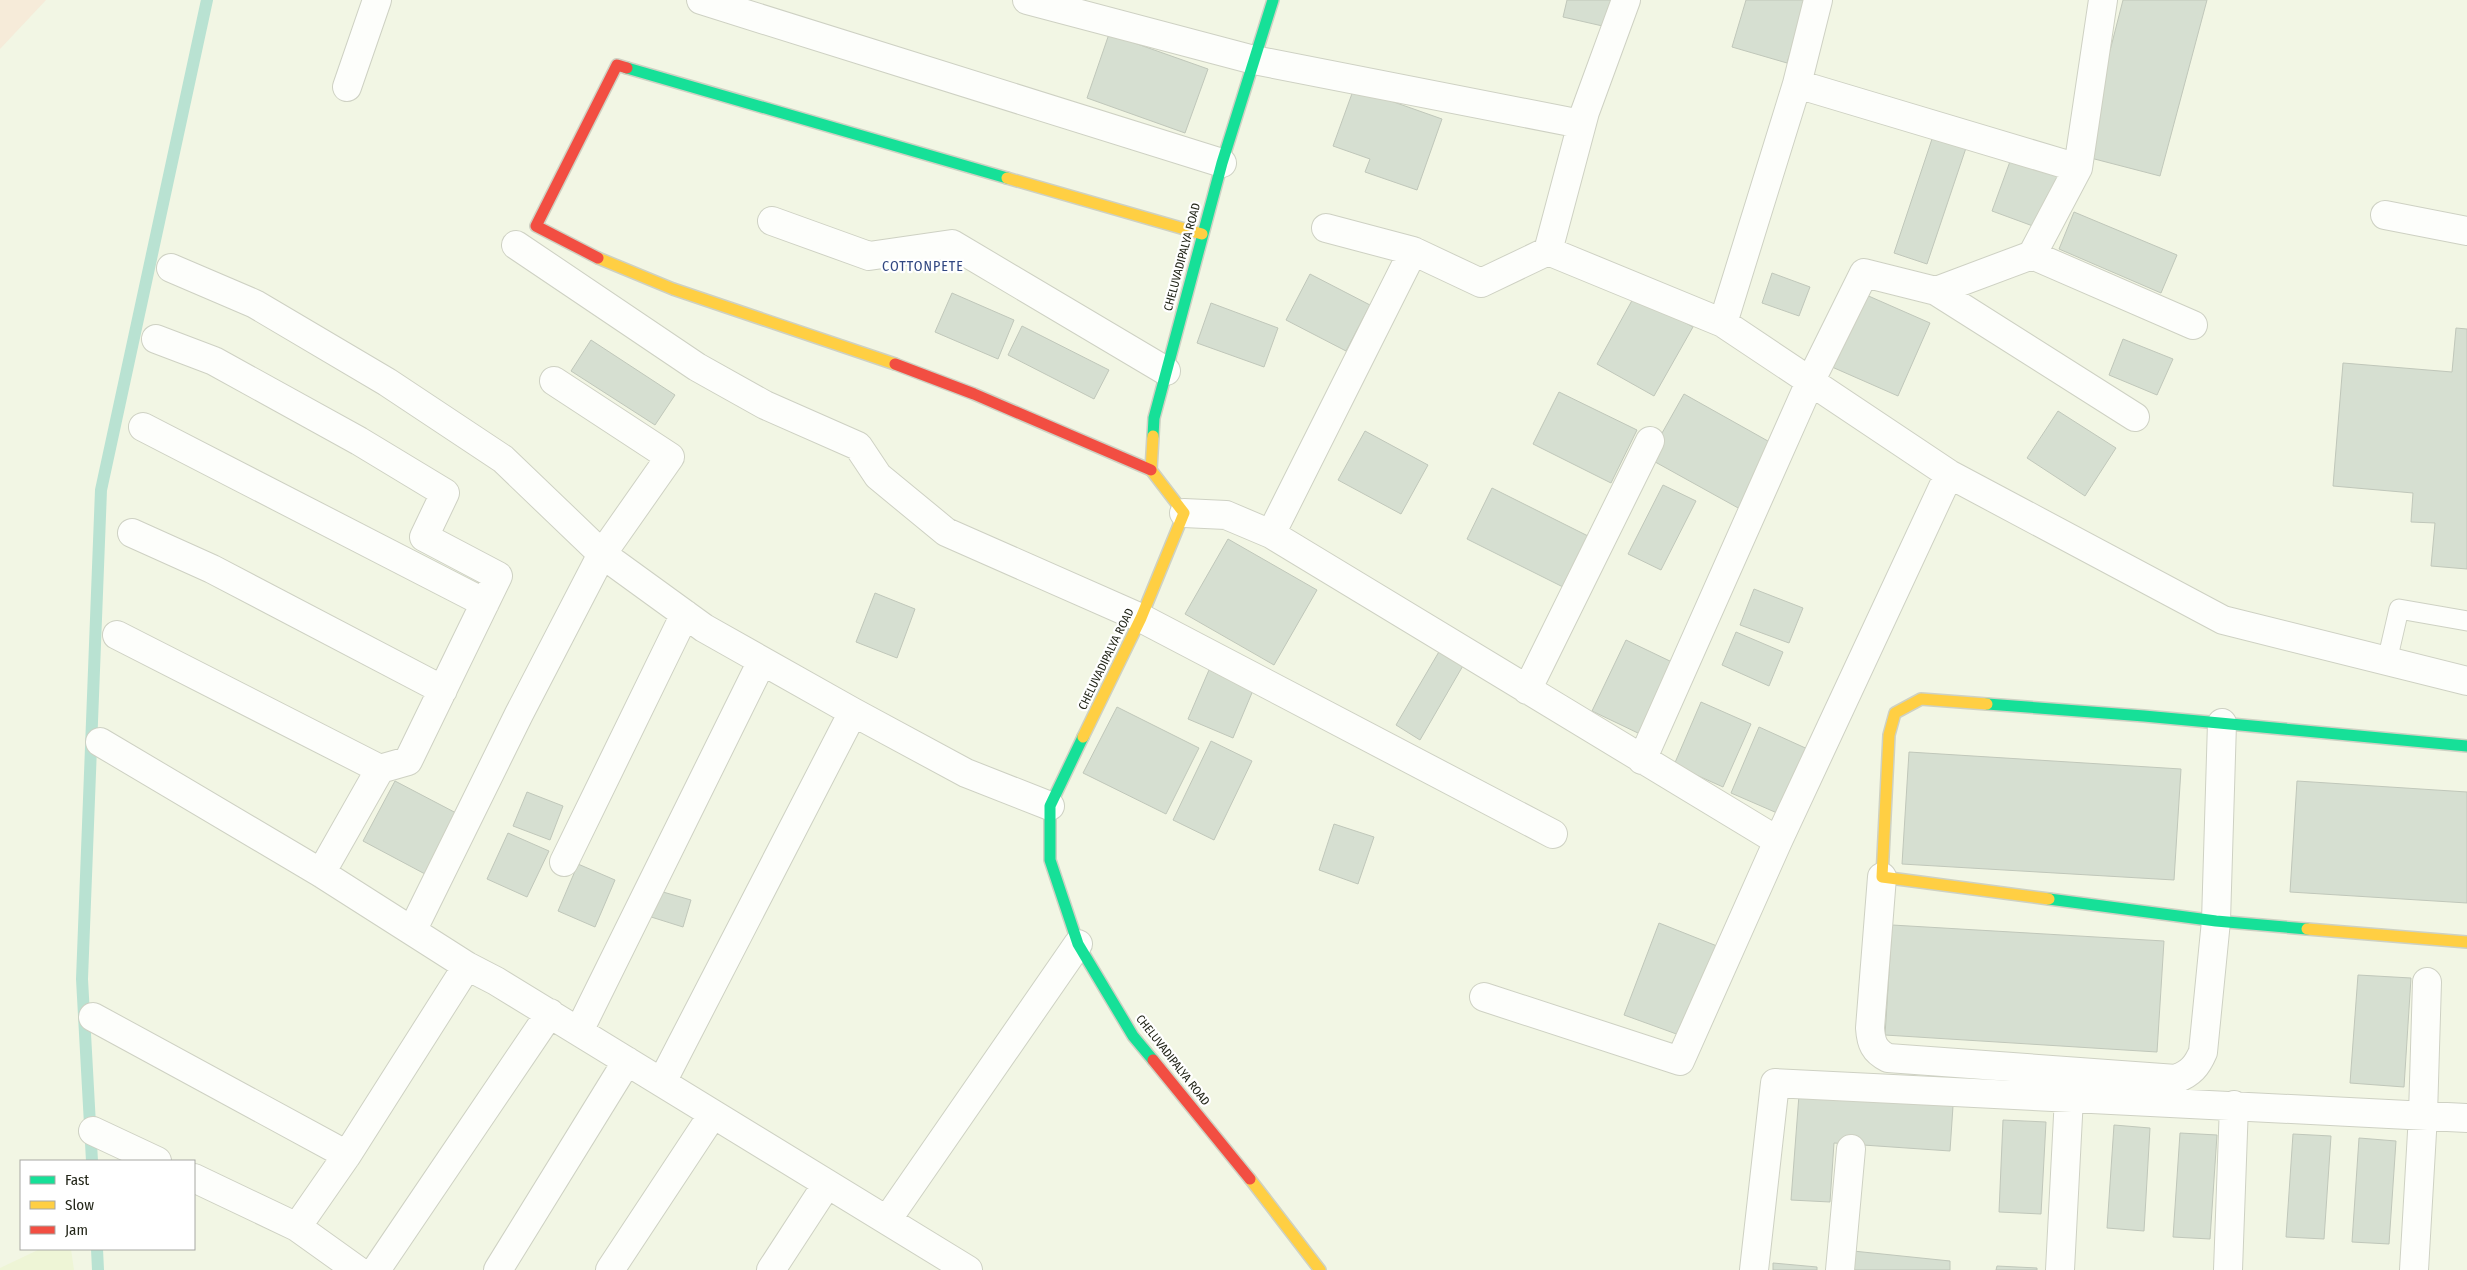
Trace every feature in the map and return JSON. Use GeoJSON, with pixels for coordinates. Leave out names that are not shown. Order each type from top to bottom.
{"type":"FeatureCollection","features":[{"type":"Feature","properties":{"kind":"street"},"geometry":{"type":"LineString","coordinates":[[347,87],[376,0]]}},
{"type":"Feature","properties":{"kind":"street"},"geometry":{"type":"LineString","coordinates":[[701,0],[1222,163]]}},
{"type":"Feature","properties":{"kind":"street"},"geometry":{"type":"LineString","coordinates":[[1027,0],[1254,60],[1581,124]]}},
{"type":"Feature","properties":{"kind":"street","name":"CHELUVADIPALYA ROAD"},"geometry":{"type":"LineString","coordinates":[[1151,470],[1154,418],[1166,371],[1222,163],[1273,0]]}},
{"type":"Feature","properties":{"kind":"street"},"geometry":{"type":"LineString","coordinates":[[1548,251],[1581,124],[1626,0]]}},
{"type":"Feature","properties":{"kind":"street"},"geometry":{"type":"LineString","coordinates":[[1723,323],[1797,84],[1818,0]]}},
{"type":"Feature","properties":{"kind":"street"},"geometry":{"type":"LineString","coordinates":[[1936,291],[2032,255],[2078,168],[2103,0]]}},
{"type":"Feature","properties":{"kind":"street"},"geometry":{"type":"LineString","coordinates":[[1202,234],[617,65],[536,226],[575,249],[655,281],[914,371],[1151,470],[1184,513],[1226,515],[1271,534],[1778,841]]}},
{"type":"Feature","properties":{"kind":"street"},"geometry":{"type":"LineString","coordinates":[[1797,84],[2078,168]]}},
{"type":"Feature","properties":{"kind":"street"},"geometry":{"type":"LineString","coordinates":[[2385,215],[2467,231]]}},
{"type":"Feature","properties":{"kind":"street"},"geometry":{"type":"LineString","coordinates":[[772,221],[869,256],[952,244],[1166,371]]}},
{"type":"Feature","properties":{"kind":"street"},"geometry":{"type":"LineString","coordinates":[[1326,228],[1413,252],[1481,283],[1548,251],[1723,323],[1949,474],[2224,620],[2467,681]]}},
{"type":"Feature","properties":{"kind":"street"},"geometry":{"type":"LineString","coordinates":[[516,245],[697,367],[765,405],[858,446],[878,476],[946,532],[1141,618],[1553,834]]}},
{"type":"Feature","properties":{"kind":"street"},"geometry":{"type":"LineString","coordinates":[[1271,534],[1413,252]]}},
{"type":"Feature","properties":{"kind":"street"},"geometry":{"type":"LineString","coordinates":[[2032,255],[2193,324]]}},
{"type":"Feature","properties":{"kind":"street"},"geometry":{"type":"LineString","coordinates":[[171,268],[255,304],[387,382],[495,453],[602,554],[704,628],[966,773],[1050,806]]}},
{"type":"Feature","properties":{"kind":"street"},"geometry":{"type":"LineString","coordinates":[[1642,760],[1810,382],[1864,273],[1936,291],[2135,417]]}},
{"type":"Feature","properties":{"kind":"street"},"geometry":{"type":"LineString","coordinates":[[117,635],[380,769],[408,761],[498,576],[424,537],[444,493],[359,441],[214,361],[156,339]]}},
{"type":"Feature","properties":{"kind":"street"},"geometry":{"type":"LineString","coordinates":[[412,929],[519,714],[602,554],[670,457],[554,381]]}},
{"type":"Feature","properties":{"kind":"street"},"geometry":{"type":"LineString","coordinates":[[143,427],[485,603]]}},
{"type":"Feature","properties":{"kind":"street"},"geometry":{"type":"LineString","coordinates":[[1527,690],[1650,441]]}},
{"type":"Feature","properties":{"kind":"street"},"geometry":{"type":"LineString","coordinates":[[1484,997],[1680,1061],[1778,841],[1949,474]]}},
{"type":"Feature","properties":{"kind":"street","name":"CHELUVADIPALYA ROAD"},"geometry":{"type":"LineString","coordinates":[[1184,513],[1141,618],[1050,806],[1050,860],[1078,944],[1133,1036],[1258,1188],[1320,1270]]}},
{"type":"Feature","properties":{"kind":"street"},"geometry":{"type":"LineString","coordinates":[[132,533],[212,569],[443,690]]}},
{"type":"Feature","properties":{"kind":"street"},"geometry":{"type":"LineString","coordinates":[[564,862],[685,614]]}},
{"type":"Feature","properties":{"kind":"street"},"geometry":{"type":"LineString","coordinates":[[579,1031],[762,661]]}},
{"type":"Feature","properties":{"kind":"street"},"geometry":{"type":"LineString","coordinates":[[2222,723],[2216,921],[2203,1052],[2198,1063],[2189,1073],[2176,1079],[1888,1058],[1877,1052],[1871,1040],[1870,1028],[1882,877],[1889,735],[1895,713],[1920,699],[2222,723],[2467,746]]}},
{"type":"Feature","properties":{"kind":"street"},"geometry":{"type":"LineString","coordinates":[[662,1082],[853,712]]}},
{"type":"Feature","properties":{"kind":"street"},"geometry":{"type":"LineString","coordinates":[[100,742],[321,873],[412,929],[466,966],[496,981],[550,1013],[887,1220],[938,1263],[968,1270]]}},
{"type":"Feature","properties":{"kind":"street"},"geometry":{"type":"LineString","coordinates":[[321,873],[380,769]]}},
{"type":"Feature","properties":{"kind":"street"},"geometry":{"type":"LineString","coordinates":[[1882,877],[2216,921],[2467,942]]}},
{"type":"Feature","properties":{"kind":"street"},"geometry":{"type":"LineString","coordinates":[[887,1220],[1078,944]]}},
{"type":"Feature","properties":{"kind":"street"},"geometry":{"type":"LineString","coordinates":[[297,1227],[347,1155],[466,966]]}},
{"type":"Feature","properties":{"kind":"street"},"geometry":{"type":"LineString","coordinates":[[2414,1270],[2423,1115],[2427,982]]}},
{"type":"Feature","properties":{"kind":"street"},"geometry":{"type":"LineString","coordinates":[[376,1270],[550,1013]]}},
{"type":"Feature","properties":{"kind":"street"},"geometry":{"type":"LineString","coordinates":[[93,1016],[347,1155]]}},
{"type":"Feature","properties":{"kind":"street"},"geometry":{"type":"LineString","coordinates":[[498,1270],[627,1061]]}},
{"type":"Feature","properties":{"kind":"street"},"geometry":{"type":"LineString","coordinates":[[1754,1270],[1775,1083],[2467,1118]]}},
{"type":"Feature","properties":{"kind":"street"},"geometry":{"type":"LineString","coordinates":[[2060,1270],[2069,1097]]}},
{"type":"Feature","properties":{"kind":"street"},"geometry":{"type":"LineString","coordinates":[[2228,1270],[2234,1105]]}},
{"type":"Feature","properties":{"kind":"street"},"geometry":{"type":"LineString","coordinates":[[610,1270],[713,1114]]}},
{"type":"Feature","properties":{"kind":"street"},"geometry":{"type":"LineString","coordinates":[[93,1131],[155,1160]]}},
{"type":"Feature","properties":{"kind":"street"},"geometry":{"type":"LineString","coordinates":[[1840,1270],[1851,1149]]}},
{"type":"Feature","properties":{"kind":"street"},"geometry":{"type":"LineString","coordinates":[[195,1178],[297,1227],[357,1270]]}},
{"type":"Feature","properties":{"kind":"street"},"geometry":{"type":"LineString","coordinates":[[771,1270],[827,1184]]}},
{"type":"Feature","properties":{"kind":"lane"},"geometry":{"type":"LineString","coordinates":[[2387,661],[2399,609],[2467,621]]}},
{"type":"Feature","properties":{"kind":"shaded area"},"geometry":{"type":"Polygon","coordinates":[[[0,0],[46,0],[0,49],[0,0]]]}},
{"type":"Feature","properties":{"kind":"shaded area"},"geometry":{"type":"Polygon","coordinates":[[[38,1250],[71,1250],[74,1270],[0,1270],[0,1268],[38,1250]]]}},
{"type":"Feature","properties":{"kind":"building"},"geometry":{"type":"Polygon","coordinates":[[[1567,0],[1613,0],[1607,27],[1563,17],[1567,0]]]}},
{"type":"Feature","properties":{"kind":"building"},"geometry":{"type":"Polygon","coordinates":[[[1746,0],[1806,0],[1787,63],[1732,47],[1746,0]]]}},
{"type":"Feature","properties":{"kind":"building"},"geometry":{"type":"Polygon","coordinates":[[[2123,0],[2207,0],[2160,176],[2083,156],[2123,0]]]}},
{"type":"Feature","properties":{"kind":"building"},"geometry":{"type":"Polygon","coordinates":[[[1109,34],[1208,69],[1185,133],[1087,98],[1109,34]]]}},
{"type":"Feature","properties":{"kind":"building"},"geometry":{"type":"Polygon","coordinates":[[[1354,88],[1442,119],[1417,190],[1365,172],[1370,159],[1333,146],[1354,88]]]}},
{"type":"Feature","properties":{"kind":"building"},"geometry":{"type":"Polygon","coordinates":[[[1934,133],[1967,145],[1927,264],[1894,253],[1934,133]]]}},
{"type":"Feature","properties":{"kind":"building"},"geometry":{"type":"Polygon","coordinates":[[[2012,156],[2060,173],[2041,229],[1992,211],[2012,156]]]}},
{"type":"Feature","properties":{"kind":"building"},"geometry":{"type":"Polygon","coordinates":[[[2074,212],[2177,255],[2161,293],[2059,249],[2074,212]]]}},
{"type":"Feature","properties":{"kind":"building"},"geometry":{"type":"Polygon","coordinates":[[[1772,273],[1810,287],[1799,316],[1762,303],[1772,273]]]}},
{"type":"Feature","properties":{"kind":"building"},"geometry":{"type":"Polygon","coordinates":[[[1310,274],[1370,305],[1346,351],[1286,320],[1310,274]]]}},
{"type":"Feature","properties":{"kind":"building"},"geometry":{"type":"Polygon","coordinates":[[[952,293],[1014,320],[998,359],[935,332],[952,293]]]}},
{"type":"Feature","properties":{"kind":"building"},"geometry":{"type":"Polygon","coordinates":[[[1864,294],[1930,323],[1898,396],[1832,367],[1864,294]]]}},
{"type":"Feature","properties":{"kind":"building"},"geometry":{"type":"Polygon","coordinates":[[[1635,295],[1693,327],[1654,396],[1597,364],[1635,295]]]}},
{"type":"Feature","properties":{"kind":"building"},"geometry":{"type":"Polygon","coordinates":[[[1211,303],[1278,328],[1264,367],[1197,343],[1211,303]]]}},
{"type":"Feature","properties":{"kind":"building"},"geometry":{"type":"Polygon","coordinates":[[[1022,326],[1109,370],[1094,399],[1008,355],[1022,326]]]}},
{"type":"Feature","properties":{"kind":"building"},"geometry":{"type":"Polygon","coordinates":[[[2456,328],[2467,329],[2467,569],[2431,566],[2435,523],[2411,522],[2413,493],[2333,486],[2343,363],[2452,372],[2456,328]]]}},
{"type":"Feature","properties":{"kind":"building"},"geometry":{"type":"Polygon","coordinates":[[[2123,339],[2173,359],[2157,395],[2109,375],[2123,339]]]}},
{"type":"Feature","properties":{"kind":"building"},"geometry":{"type":"Polygon","coordinates":[[[591,340],[675,395],[655,425],[571,371],[591,340]]]}},
{"type":"Feature","properties":{"kind":"building"},"geometry":{"type":"Polygon","coordinates":[[[1559,392],[1637,430],[1611,483],[1533,444],[1559,392]]]}},
{"type":"Feature","properties":{"kind":"building"},"geometry":{"type":"Polygon","coordinates":[[[1684,394],[1775,445],[1740,509],[1648,458],[1684,394]]]}},
{"type":"Feature","properties":{"kind":"building"},"geometry":{"type":"Polygon","coordinates":[[[2058,411],[2116,448],[2085,496],[2027,458],[2058,411]]]}},
{"type":"Feature","properties":{"kind":"building"},"geometry":{"type":"Polygon","coordinates":[[[1365,431],[1428,465],[1401,514],[1338,480],[1365,431]]]}},
{"type":"Feature","properties":{"kind":"building"},"geometry":{"type":"Polygon","coordinates":[[[1663,485],[1696,501],[1661,570],[1628,554],[1663,485]]]}},
{"type":"Feature","properties":{"kind":"building"},"geometry":{"type":"Polygon","coordinates":[[[1492,488],[1592,538],[1567,589],[1467,539],[1492,488]]]}},
{"type":"Feature","properties":{"kind":"building"},"geometry":{"type":"Polygon","coordinates":[[[1228,539],[1317,590],[1274,665],[1185,614],[1228,539]]]}},
{"type":"Feature","properties":{"kind":"building"},"geometry":{"type":"Polygon","coordinates":[[[1754,589],[1803,608],[1789,643],[1740,625],[1754,589]]]}},
{"type":"Feature","properties":{"kind":"building"},"geometry":{"type":"Polygon","coordinates":[[[875,593],[915,609],[897,658],[856,642],[875,593]]]}},
{"type":"Feature","properties":{"kind":"building"},"geometry":{"type":"Polygon","coordinates":[[[1736,632],[1783,652],[1769,686],[1722,665],[1736,632]]]}},
{"type":"Feature","properties":{"kind":"building"},"geometry":{"type":"Polygon","coordinates":[[[1626,640],[1674,663],[1640,734],[1592,711],[1626,640]]]}},
{"type":"Feature","properties":{"kind":"building"},"geometry":{"type":"Polygon","coordinates":[[[1440,650],[1464,664],[1420,740],[1396,725],[1440,650]]]}},
{"type":"Feature","properties":{"kind":"building"},"geometry":{"type":"Polygon","coordinates":[[[1209,670],[1254,688],[1233,738],[1188,719],[1209,670]]]}},
{"type":"Feature","properties":{"kind":"building"},"geometry":{"type":"Polygon","coordinates":[[[1701,702],[1751,724],[1723,787],[1674,765],[1701,702]]]}},
{"type":"Feature","properties":{"kind":"building"},"geometry":{"type":"Polygon","coordinates":[[[1117,707],[1199,748],[1166,814],[1083,773],[1117,707]]]}},
{"type":"Feature","properties":{"kind":"building"},"geometry":{"type":"Polygon","coordinates":[[[1759,727],[1812,751],[1784,816],[1731,793],[1759,727]]]}},
{"type":"Feature","properties":{"kind":"building"},"geometry":{"type":"Polygon","coordinates":[[[1211,741],[1252,761],[1214,840],[1173,820],[1211,741]]]}},
{"type":"Feature","properties":{"kind":"building"},"geometry":{"type":"Polygon","coordinates":[[[1909,752],[2181,769],[2174,880],[1902,864],[1909,752]]]}},
{"type":"Feature","properties":{"kind":"building"},"geometry":{"type":"Polygon","coordinates":[[[395,781],[458,814],[425,874],[363,841],[395,781]]]}},
{"type":"Feature","properties":{"kind":"building"},"geometry":{"type":"Polygon","coordinates":[[[2297,781],[2467,792],[2467,903],[2290,892],[2297,781]]]}},
{"type":"Feature","properties":{"kind":"building"},"geometry":{"type":"Polygon","coordinates":[[[527,792],[563,806],[550,840],[513,826],[527,792]]]}},
{"type":"Feature","properties":{"kind":"building"},"geometry":{"type":"Polygon","coordinates":[[[1334,824],[1374,837],[1358,884],[1319,870],[1334,824]]]}},
{"type":"Feature","properties":{"kind":"building"},"geometry":{"type":"Polygon","coordinates":[[[508,833],[549,851],[527,897],[487,879],[508,833]]]}},
{"type":"Feature","properties":{"kind":"building"},"geometry":{"type":"Polygon","coordinates":[[[578,864],[615,880],[595,927],[558,911],[578,864]]]}},
{"type":"Feature","properties":{"kind":"building"},"geometry":{"type":"Polygon","coordinates":[[[656,890],[691,900],[683,927],[648,916],[656,890]]]}},
{"type":"Feature","properties":{"kind":"building"},"geometry":{"type":"Polygon","coordinates":[[[1659,923],[1717,946],[1682,1036],[1624,1015],[1659,923]]]}},
{"type":"Feature","properties":{"kind":"building"},"geometry":{"type":"Polygon","coordinates":[[[1892,925],[2164,941],[2157,1052],[1885,1035],[1892,925]]]}},
{"type":"Feature","properties":{"kind":"building"},"geometry":{"type":"Polygon","coordinates":[[[2358,975],[2411,978],[2404,1087],[2350,1083],[2358,975]]]}},
{"type":"Feature","properties":{"kind":"building"},"geometry":{"type":"Polygon","coordinates":[[[1799,1095],[1953,1106],[1950,1151],[1834,1143],[1830,1202],[1791,1200],[1799,1095]]]}},
{"type":"Feature","properties":{"kind":"building"},"geometry":{"type":"Polygon","coordinates":[[[2003,1120],[2046,1122],[2041,1214],[1999,1212],[2003,1120]]]}},
{"type":"Feature","properties":{"kind":"building"},"geometry":{"type":"Polygon","coordinates":[[[2114,1125],[2150,1128],[2144,1231],[2107,1228],[2114,1125]]]}},
{"type":"Feature","properties":{"kind":"building"},"geometry":{"type":"Polygon","coordinates":[[[2180,1133],[2217,1135],[2210,1239],[2173,1237],[2180,1133]]]}},
{"type":"Feature","properties":{"kind":"building"},"geometry":{"type":"Polygon","coordinates":[[[2293,1134],[2331,1136],[2324,1239],[2286,1237],[2293,1134]]]}},
{"type":"Feature","properties":{"kind":"building"},"geometry":{"type":"Polygon","coordinates":[[[2359,1138],[2396,1141],[2389,1244],[2352,1242],[2359,1138]]]}},
{"type":"Feature","properties":{"kind":"building"},"geometry":{"type":"Polygon","coordinates":[[[1853,1251],[1950,1261],[1950,1270],[1851,1270],[1853,1251]]]}},
{"type":"Feature","properties":{"kind":"building"},"geometry":{"type":"Polygon","coordinates":[[[1773,1263],[1817,1267],[1817,1270],[1773,1270],[1773,1263]]]}},
{"type":"Feature","properties":{"kind":"building"},"geometry":{"type":"Polygon","coordinates":[[[1997,1266],[2037,1268],[2037,1270],[1996,1270],[1997,1266]]]}},
{"type":"Feature","properties":{"kind":"waterway"},"geometry":{"type":"LineString","coordinates":[[92,1160],[82,979],[101,490],[207,0]]}},
{"type":"Feature","properties":{"kind":"waterway"},"geometry":{"type":"LineString","coordinates":[[97,1250],[98,1270]]}},
{"type":"Feature","properties":{"kind":"traffic: fast"},"geometry":{"type":"LineString","coordinates":[[1153,436],[1154,418],[1222,163],[1273,0]]}},
{"type":"Feature","properties":{"kind":"traffic: fast"},"geometry":{"type":"LineString","coordinates":[[627,68],[1007,178]]}},
{"type":"Feature","properties":{"kind":"traffic: fast"},"geometry":{"type":"LineString","coordinates":[[1987,704],[2144,716],[2467,746]]}},
{"type":"Feature","properties":{"kind":"traffic: fast"},"geometry":{"type":"LineString","coordinates":[[1083,737],[1050,806],[1050,860],[1078,944],[1133,1036],[1153,1060]]}},
{"type":"Feature","properties":{"kind":"traffic: fast"},"geometry":{"type":"LineString","coordinates":[[2049,899],[2216,921],[2307,929]]}},
{"type":"Feature","properties":{"kind":"traffic: slow"},"geometry":{"type":"LineString","coordinates":[[1007,178],[1202,234]]}},
{"type":"Feature","properties":{"kind":"traffic: slow"},"geometry":{"type":"LineString","coordinates":[[598,258],[673,289],[895,364]]}},
{"type":"Feature","properties":{"kind":"traffic: slow"},"geometry":{"type":"LineString","coordinates":[[1083,737],[1141,618],[1184,513],[1151,470],[1153,436]]}},
{"type":"Feature","properties":{"kind":"traffic: slow"},"geometry":{"type":"LineString","coordinates":[[1987,704],[1921,699],[1895,713],[1889,735],[1882,877],[2049,899]]}},
{"type":"Feature","properties":{"kind":"traffic: slow"},"geometry":{"type":"LineString","coordinates":[[2307,929],[2467,942]]}},
{"type":"Feature","properties":{"kind":"traffic: slow"},"geometry":{"type":"LineString","coordinates":[[1250,1179],[1320,1270]]}},
{"type":"Feature","properties":{"kind":"traffic: jam"},"geometry":{"type":"LineString","coordinates":[[598,258],[536,226],[617,65],[627,68]]}},
{"type":"Feature","properties":{"kind":"traffic: jam"},"geometry":{"type":"LineString","coordinates":[[895,364],[974,394],[1151,470]]}},
{"type":"Feature","properties":{"kind":"traffic: jam"},"geometry":{"type":"LineString","coordinates":[[1153,1060],[1250,1179]]}},
{"type":"Feature","properties":{"kind":"district","name":"COTTONPETE"},"geometry":{"type":"Point","coordinates":[923,266]}}]}
